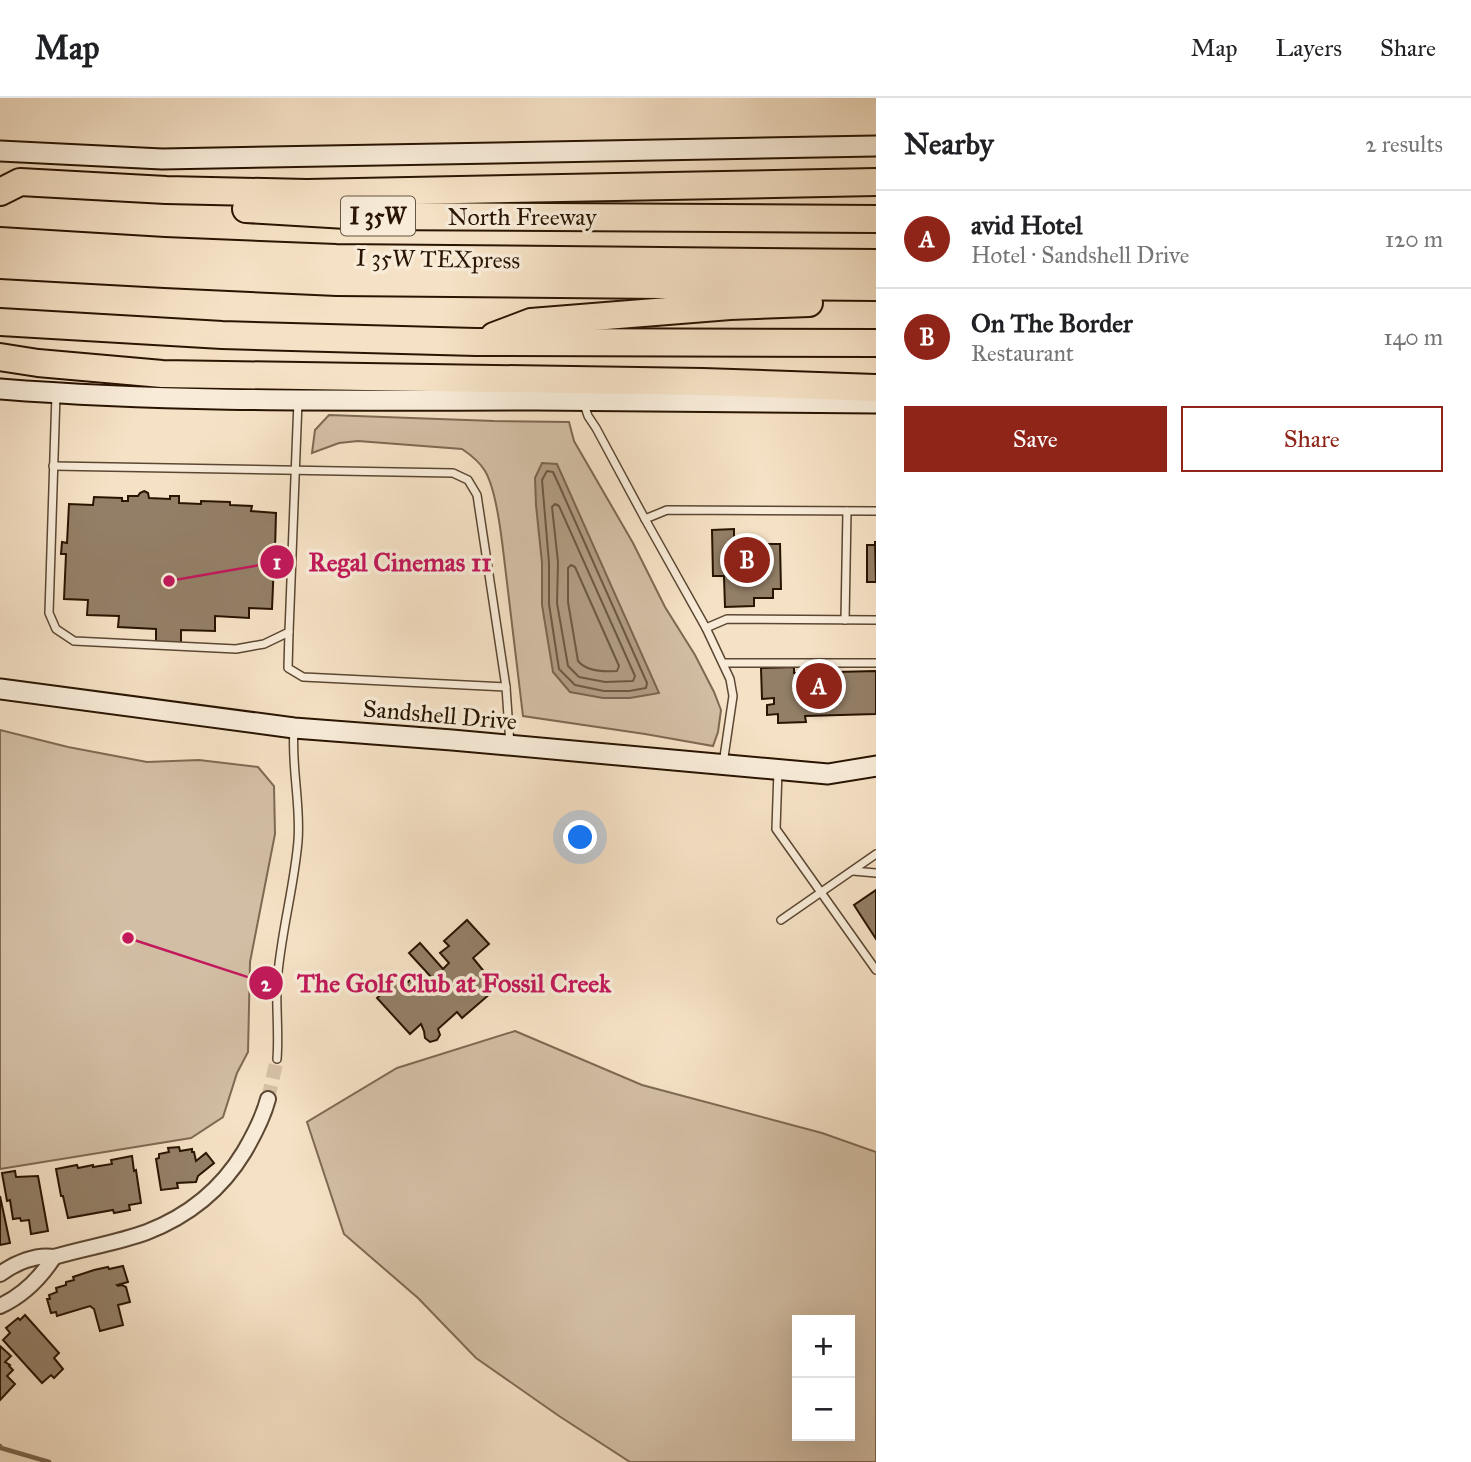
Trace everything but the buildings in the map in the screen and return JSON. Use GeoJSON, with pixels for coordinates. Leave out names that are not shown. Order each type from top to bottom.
{"type":"FeatureCollection","features":[{"type":"Feature","properties":{"kind":"highway"},"geometry":{"type":"LineString","coordinates":[[0,194],[20,182],[166,190],[307,193],[876,182]]}},
{"type":"Feature","properties":{"kind":"highway","name":"North Freeway"},"geometry":{"type":"LineString","coordinates":[[0,194],[363,216],[876,219]]}},
{"type":"Feature","properties":{"kind":"highway","name":"I 35W TEXpress"},"geometry":{"type":"LineString","coordinates":[[0,241],[336,258],[876,263]]}},
{"type":"Feature","properties":{"kind":"highway","name":"I 35W TEXpress"},"geometry":{"type":"LineString","coordinates":[[0,265],[337,282],[876,287]]}},
{"type":"Feature","properties":{"kind":"highway"},"geometry":{"type":"LineString","coordinates":[[476,342],[531,322],[730,306],[876,299]]}},
{"type":"Feature","properties":{"kind":"highway"},"geometry":{"type":"LineString","coordinates":[[0,321],[222,335],[476,342],[876,343]]}},
{"type":"Feature","properties":{"kind":"highway"},"geometry":{"type":"LineString","coordinates":[[0,357],[162,374],[703,382],[876,388]]}},
{"type":"Feature","properties":{"kind":"main road"},"geometry":{"type":"LineString","coordinates":[[0,151],[162,159],[876,146]]}},
{"type":"Feature","properties":{"kind":"main road"},"geometry":{"type":"LineString","coordinates":[[0,388],[56,393],[298,401],[876,403]]}},
{"type":"Feature","properties":{"kind":"main road","name":"Sandshell Drive"},"geometry":{"type":"LineString","coordinates":[[0,689],[294,728],[828,774],[876,766]]}},
{"type":"Feature","properties":{"kind":"street"},"geometry":{"type":"LineString","coordinates":[[0,1273],[10,1266],[43,1255],[54,1257],[146,1232],[170,1221],[210,1196],[234,1167],[252,1139],[268,1098]]}},
{"type":"Feature","properties":{"kind":"street"},"geometry":{"type":"LineString","coordinates":[[0,1306],[30,1286],[54,1257]]}},
{"type":"Feature","properties":{"kind":"lane"},"geometry":{"type":"LineString","coordinates":[[56,393],[49,613],[56,629],[74,641],[236,649],[264,644],[289,632]]}},
{"type":"Feature","properties":{"kind":"lane"},"geometry":{"type":"LineString","coordinates":[[583,400],[587,416],[706,628],[730,679],[733,696],[723,765]]}},
{"type":"Feature","properties":{"kind":"lane"},"geometry":{"type":"LineString","coordinates":[[298,401],[288,668],[303,677],[506,687]]}},
{"type":"Feature","properties":{"kind":"lane"},"geometry":{"type":"LineString","coordinates":[[53,466],[453,473],[468,480],[477,495],[506,687],[510,745]]}},
{"type":"Feature","properties":{"kind":"lane"},"geometry":{"type":"LineString","coordinates":[[645,519],[667,510],[876,511]]}},
{"type":"Feature","properties":{"kind":"lane"},"geometry":{"type":"LineString","coordinates":[[845,620],[847,511]]}},
{"type":"Feature","properties":{"kind":"lane"},"geometry":{"type":"LineString","coordinates":[[706,628],[727,619],[876,620]]}},
{"type":"Feature","properties":{"kind":"lane"},"geometry":{"type":"LineString","coordinates":[[723,663],[876,663]]}},
{"type":"Feature","properties":{"kind":"lane"},"geometry":{"type":"LineString","coordinates":[[277,1059],[277,984],[298,841],[297,792],[292,750],[294,728]]}},
{"type":"Feature","properties":{"kind":"lane"},"geometry":{"type":"LineString","coordinates":[[778,770],[776,829],[876,970]]}},
{"type":"Feature","properties":{"kind":"lane"},"geometry":{"type":"LineString","coordinates":[[782,920],[876,854]]}},
{"type":"Feature","properties":{"kind":"lane"},"geometry":{"type":"LineString","coordinates":[[852,871],[876,873]]}},
{"type":"Feature","properties":{"kind":"shaded area"},"geometry":{"type":"Polygon","coordinates":[[[329,415],[569,422],[574,441],[714,692],[721,710],[713,746],[523,716],[501,530],[493,491],[485,471],[475,458],[462,449],[358,441],[339,443],[312,453],[315,430],[329,415]]]}},
{"type":"Feature","properties":{"kind":"shaded area"},"geometry":{"type":"Polygon","coordinates":[[[0,730],[68,747],[147,762],[199,760],[258,767],[274,786],[275,834],[250,962],[248,1052],[237,1073],[223,1117],[191,1138],[0,1169],[0,730]]]}},
{"type":"Feature","properties":{"kind":"shaded area"},"geometry":{"type":"Polygon","coordinates":[[[515,1031],[642,1085],[822,1133],[876,1152],[876,1462],[630,1462],[476,1358],[418,1298],[344,1234],[307,1122],[397,1068],[515,1031]]]}},
{"type":"Feature","properties":{"kind":"water"},"geometry":{"type":"Polygon","coordinates":[[[542,463],[557,464],[659,693],[630,698],[603,698],[570,692],[553,672],[542,605],[542,563],[536,505],[535,478],[542,463]]]}},
{"type":"Feature","properties":{"kind":"waterway"},"geometry":{"type":"LineString","coordinates":[[0,1446],[49,1462]]}},
{"type":"Feature","properties":{"kind":"tunnel"},"geometry":{"type":"LineString","coordinates":[[268,1099],[277,1059]]}},
{"type":"Feature","properties":{"kind":"place","name":"On The Border"},"geometry":{"type":"Point","coordinates":[747,560]}},
{"type":"Feature","properties":{"kind":"place","name":"Regal Cinemas 11"},"geometry":{"type":"Point","coordinates":[169,581]}},
{"type":"Feature","properties":{"kind":"place","name":"avid Hotel"},"geometry":{"type":"Point","coordinates":[819,686]}},
{"type":"Feature","properties":{"kind":"place","name":"The Golf Club at Fossil Creek"},"geometry":{"type":"Point","coordinates":[128,938]}}]}
